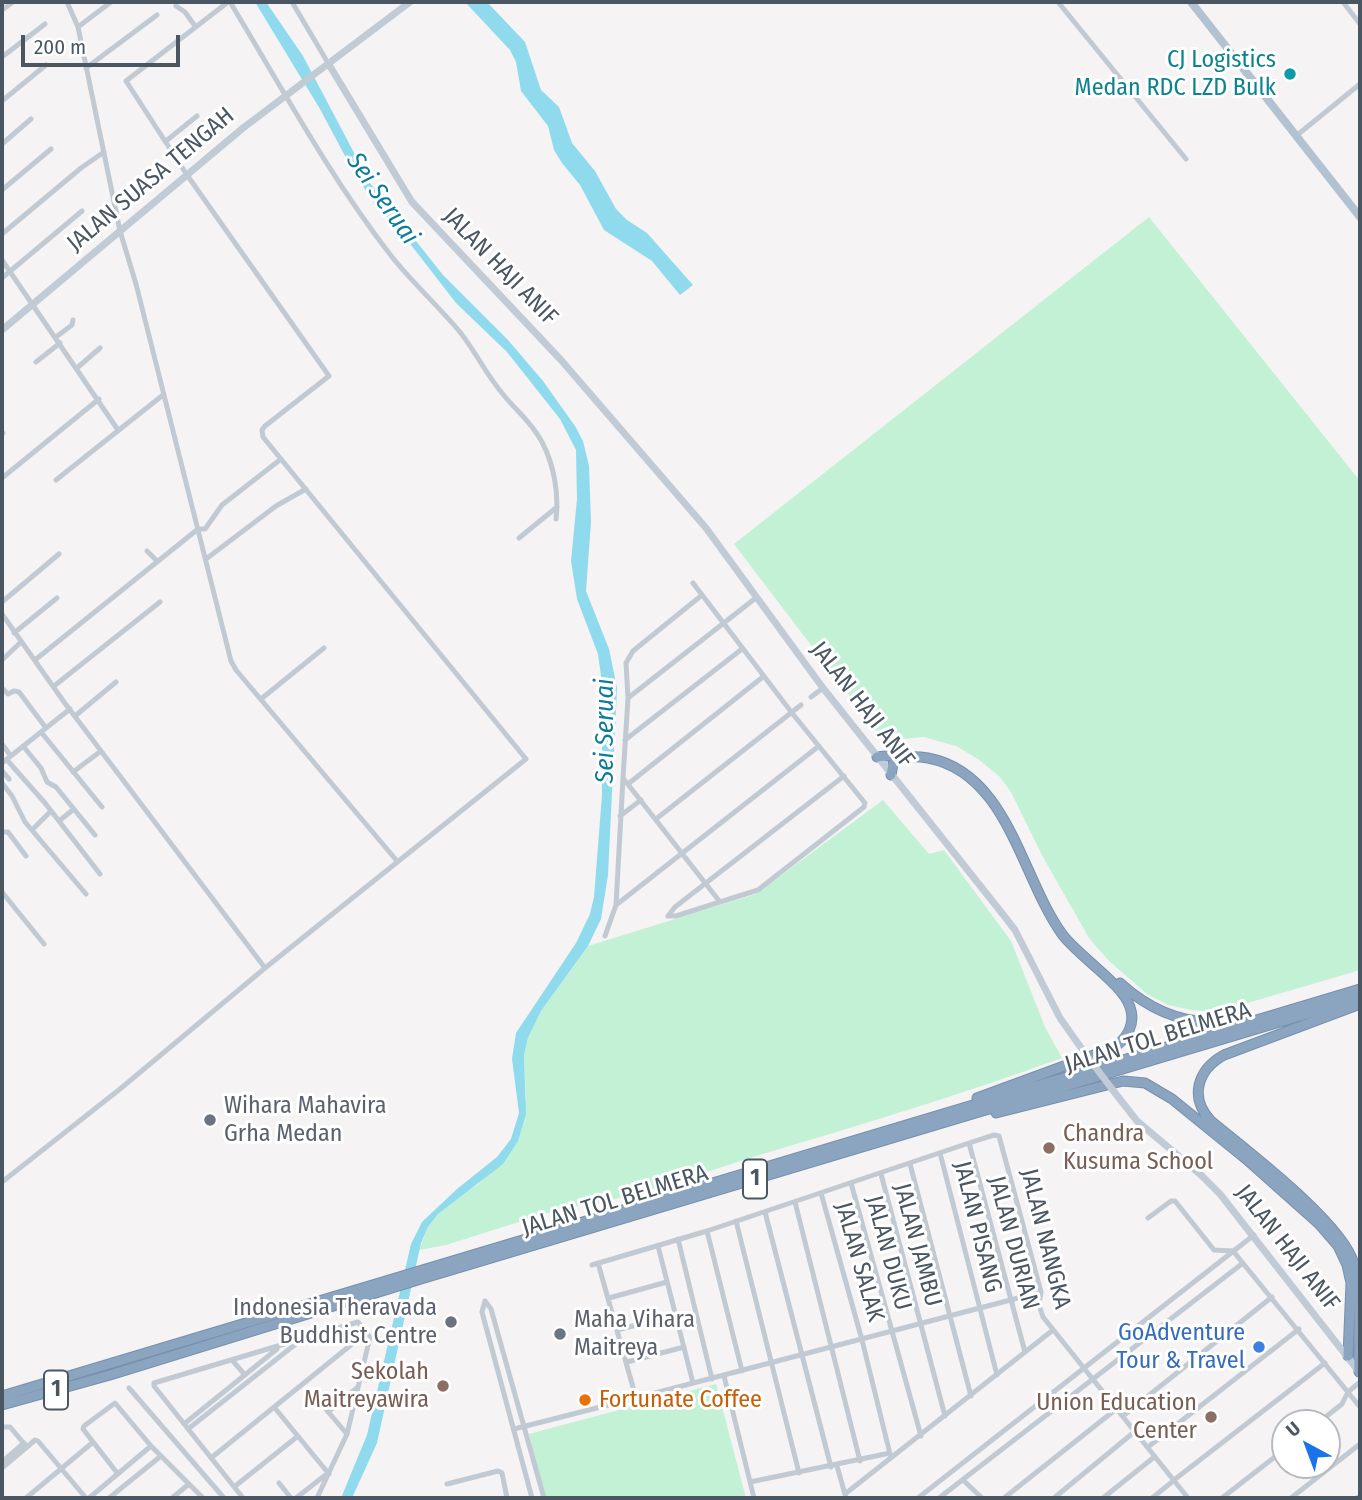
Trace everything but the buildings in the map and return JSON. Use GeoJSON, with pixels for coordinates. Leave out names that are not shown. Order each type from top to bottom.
{"type":"FeatureCollection","features":[{"type":"Feature","properties":{"kind":"highway"},"geometry":{"type":"LineString","coordinates":[[877,757],[914,754],[933,756],[954,763],[978,779],[1003,811],[1055,914],[1067,932],[1128,991],[1158,1011],[1192,1021],[1226,1021],[1360,987]]}},
{"type":"Feature","properties":{"kind":"highway"},"geometry":{"type":"LineString","coordinates":[[891,775],[893,764],[900,758],[926,758],[952,765],[976,781],[999,813],[1050,916],[1074,948],[1122,994],[1132,1016],[1125,1038],[1106,1051],[921,1120]]}},
{"type":"Feature","properties":{"kind":"highway","name":"JALAN TOL BELMERA"},"geometry":{"type":"LineString","coordinates":[[421,1275],[1360,987]]}},
{"type":"Feature","properties":{"kind":"highway","name":"JALAN TOL BELMERA"},"geometry":{"type":"LineString","coordinates":[[2,1396],[867,1146],[1360,998]]}},
{"type":"Feature","properties":{"kind":"highway"},"geometry":{"type":"LineString","coordinates":[[1360,1004],[1218,1058],[1203,1073],[1198,1094],[1201,1108],[1211,1121],[1323,1219],[1344,1242],[1356,1272],[1360,1377]]}},
{"type":"Feature","properties":{"kind":"highway"},"geometry":{"type":"LineString","coordinates":[[867,1146],[877,1147],[902,1141],[1111,1083],[1146,1083],[1172,1099],[1246,1158],[1330,1235],[1350,1273],[1348,1356]]}},
{"type":"Feature","properties":{"kind":"highway","name":"JALAN TOL BELMERA"},"geometry":{"type":"LineString","coordinates":[[2,1405],[110,1376],[394,1283]]}},
{"type":"Feature","properties":{"kind":"main road","name":"JALAN SUASA TENGAH"},"geometry":{"type":"LineString","coordinates":[[2,330],[286,95],[410,2]]}},
{"type":"Feature","properties":{"kind":"main road"},"geometry":{"type":"LineString","coordinates":[[1191,2],[1360,217]]}},
{"type":"Feature","properties":{"kind":"main road","name":"JALAN HAJI ANIF"},"geometry":{"type":"LineString","coordinates":[[328,63],[412,201],[586,387],[706,528],[823,688],[1015,930],[1060,1018],[1112,1089],[1138,1121],[1211,1184],[1348,1356],[1360,1377]]}},
{"type":"Feature","properties":{"kind":"street"},"geometry":{"type":"LineString","coordinates":[[2,10],[12,2]]}},
{"type":"Feature","properties":{"kind":"street"},"geometry":{"type":"LineString","coordinates":[[67,2],[78,27],[101,153],[231,660],[397,861]]}},
{"type":"Feature","properties":{"kind":"street"},"geometry":{"type":"LineString","coordinates":[[78,27],[111,2]]}},
{"type":"Feature","properties":{"kind":"street"},"geometry":{"type":"LineString","coordinates":[[2,1182],[526,759],[263,437],[264,428],[329,376],[187,175],[126,82],[229,2],[364,219],[394,259],[457,330],[503,395],[535,429],[553,469],[558,507],[556,519]]}},
{"type":"Feature","properties":{"kind":"street"},"geometry":{"type":"LineString","coordinates":[[292,2],[328,63]]}},
{"type":"Feature","properties":{"kind":"street"},"geometry":{"type":"LineString","coordinates":[[1058,2],[1186,159]]}},
{"type":"Feature","properties":{"kind":"street"},"geometry":{"type":"LineString","coordinates":[[1343,2],[1360,24]]}},
{"type":"Feature","properties":{"kind":"street"},"geometry":{"type":"LineString","coordinates":[[176,6],[185,12],[195,26]]}},
{"type":"Feature","properties":{"kind":"street"},"geometry":{"type":"LineString","coordinates":[[86,68],[157,15]]}},
{"type":"Feature","properties":{"kind":"street"},"geometry":{"type":"LineString","coordinates":[[2,57],[45,24]]}},
{"type":"Feature","properties":{"kind":"street"},"geometry":{"type":"LineString","coordinates":[[2,101],[46,65]]}},
{"type":"Feature","properties":{"kind":"street"},"geometry":{"type":"LineString","coordinates":[[1296,136],[1360,84]]}},
{"type":"Feature","properties":{"kind":"street"},"geometry":{"type":"LineString","coordinates":[[166,141],[197,116]]}},
{"type":"Feature","properties":{"kind":"street"},"geometry":{"type":"LineString","coordinates":[[2,144],[31,119]]}},
{"type":"Feature","properties":{"kind":"street"},"geometry":{"type":"LineString","coordinates":[[2,190],[51,149]]}},
{"type":"Feature","properties":{"kind":"street"},"geometry":{"type":"LineString","coordinates":[[2,234],[101,153]]}},
{"type":"Feature","properties":{"kind":"street"},"geometry":{"type":"LineString","coordinates":[[2,278],[82,211]]}},
{"type":"Feature","properties":{"kind":"street"},"geometry":{"type":"LineString","coordinates":[[2,260],[118,430]]}},
{"type":"Feature","properties":{"kind":"street"},"geometry":{"type":"LineString","coordinates":[[36,362],[72,325],[73,320]]}},
{"type":"Feature","properties":{"kind":"street"},"geometry":{"type":"LineString","coordinates":[[77,368],[100,348]]}},
{"type":"Feature","properties":{"kind":"street"},"geometry":{"type":"LineString","coordinates":[[56,480],[163,395]]}},
{"type":"Feature","properties":{"kind":"street"},"geometry":{"type":"LineString","coordinates":[[2,478],[99,399]]}},
{"type":"Feature","properties":{"kind":"street"},"geometry":{"type":"LineString","coordinates":[[35,660],[198,529],[205,529],[222,505],[281,459]]}},
{"type":"Feature","properties":{"kind":"street"},"geometry":{"type":"LineString","coordinates":[[206,559],[276,506],[306,489]]}},
{"type":"Feature","properties":{"kind":"street"},"geometry":{"type":"LineString","coordinates":[[519,538],[558,507]]}},
{"type":"Feature","properties":{"kind":"street"},"geometry":{"type":"LineString","coordinates":[[147,551],[157,561]]}},
{"type":"Feature","properties":{"kind":"street"},"geometry":{"type":"LineString","coordinates":[[2,602],[59,554]]}},
{"type":"Feature","properties":{"kind":"street"},"geometry":{"type":"LineString","coordinates":[[693,583],[742,649],[865,802],[864,807],[758,890],[676,916],[668,916],[670,911],[705,883],[844,776]]}},
{"type":"Feature","properties":{"kind":"street"},"geometry":{"type":"LineString","coordinates":[[605,936],[616,905],[628,698],[626,663],[628,656],[702,595]]}},
{"type":"Feature","properties":{"kind":"street"},"geometry":{"type":"LineString","coordinates":[[628,698],[757,597]]}},
{"type":"Feature","properties":{"kind":"street"},"geometry":{"type":"LineString","coordinates":[[14,633],[57,598]]}},
{"type":"Feature","properties":{"kind":"street"},"geometry":{"type":"LineString","coordinates":[[54,686],[160,602]]}},
{"type":"Feature","properties":{"kind":"street"},"geometry":{"type":"LineString","coordinates":[[2,614],[101,751],[265,968]]}},
{"type":"Feature","properties":{"kind":"street"},"geometry":{"type":"LineString","coordinates":[[2,660],[21,642]]}},
{"type":"Feature","properties":{"kind":"street"},"geometry":{"type":"LineString","coordinates":[[261,699],[324,648]]}},
{"type":"Feature","properties":{"kind":"street"},"geometry":{"type":"LineString","coordinates":[[625,740],[742,649]]}},
{"type":"Feature","properties":{"kind":"street"},"geometry":{"type":"LineString","coordinates":[[628,783],[764,676]]}},
{"type":"Feature","properties":{"kind":"street"},"geometry":{"type":"LineString","coordinates":[[75,716],[116,682]]}},
{"type":"Feature","properties":{"kind":"street"},"geometry":{"type":"LineString","coordinates":[[2,688],[8,694],[19,692],[73,772],[102,807]]}},
{"type":"Feature","properties":{"kind":"street"},"geometry":{"type":"LineString","coordinates":[[811,698],[823,688]]}},
{"type":"Feature","properties":{"kind":"street"},"geometry":{"type":"LineString","coordinates":[[656,819],[801,705]]}},
{"type":"Feature","properties":{"kind":"street"},"geometry":{"type":"LineString","coordinates":[[7,760],[70,709]]}},
{"type":"Feature","properties":{"kind":"street"},"geometry":{"type":"LineString","coordinates":[[2,744],[7,760],[100,874]]}},
{"type":"Feature","properties":{"kind":"street"},"geometry":{"type":"LineString","coordinates":[[23,746],[41,768],[47,782],[56,787],[95,835]]}},
{"type":"Feature","properties":{"kind":"street"},"geometry":{"type":"LineString","coordinates":[[616,905],[819,746]]}},
{"type":"Feature","properties":{"kind":"street"},"geometry":{"type":"LineString","coordinates":[[73,772],[101,751]]}},
{"type":"Feature","properties":{"kind":"street"},"geometry":{"type":"LineString","coordinates":[[2,771],[9,779]]}},
{"type":"Feature","properties":{"kind":"street"},"geometry":{"type":"LineString","coordinates":[[623,778],[720,902]]}},
{"type":"Feature","properties":{"kind":"street"},"geometry":{"type":"LineString","coordinates":[[2,783],[25,822],[86,894]]}},
{"type":"Feature","properties":{"kind":"street"},"geometry":{"type":"LineString","coordinates":[[620,816],[641,800]]}},
{"type":"Feature","properties":{"kind":"street"},"geometry":{"type":"LineString","coordinates":[[59,821],[74,809]]}},
{"type":"Feature","properties":{"kind":"street"},"geometry":{"type":"LineString","coordinates":[[32,831],[51,811]]}},
{"type":"Feature","properties":{"kind":"street"},"geometry":{"type":"LineString","coordinates":[[2,831],[8,832],[26,856]]}},
{"type":"Feature","properties":{"kind":"street"},"geometry":{"type":"LineString","coordinates":[[2,892],[44,944]]}},
{"type":"Feature","properties":{"kind":"street","name":"JALAN NANGKA"},"geometry":{"type":"LineString","coordinates":[[969,1143],[993,1135],[999,1136],[1041,1292],[1040,1311],[1094,1381]]}},
{"type":"Feature","properties":{"kind":"street"},"geometry":{"type":"LineString","coordinates":[[636,1398],[609,1298],[595,1264],[736,1222],[969,1143]]}},
{"type":"Feature","properties":{"kind":"street","name":"JALAN DURIAN"},"geometry":{"type":"LineString","coordinates":[[969,1143],[1009,1301],[1025,1352]]}},
{"type":"Feature","properties":{"kind":"street","name":"JALAN PISANG"},"geometry":{"type":"LineString","coordinates":[[940,1153],[997,1374]]}},
{"type":"Feature","properties":{"kind":"street"},"geometry":{"type":"LineString","coordinates":[[910,1164],[971,1396]]}},
{"type":"Feature","properties":{"kind":"street","name":"JALAN JAMBU"},"geometry":{"type":"LineString","coordinates":[[881,1174],[945,1416]]}},
{"type":"Feature","properties":{"kind":"street","name":"JALAN DUKU"},"geometry":{"type":"LineString","coordinates":[[851,1183],[921,1436]]}},
{"type":"Feature","properties":{"kind":"street","name":"JALAN SALAK"},"geometry":{"type":"LineString","coordinates":[[821,1193],[862,1340],[890,1456]]}},
{"type":"Feature","properties":{"kind":"street"},"geometry":{"type":"LineString","coordinates":[[1148,1219],[1171,1201],[1175,1201],[1214,1250],[1233,1251],[1359,1403]]}},
{"type":"Feature","properties":{"kind":"street"},"geometry":{"type":"LineString","coordinates":[[795,1202],[860,1461]]}},
{"type":"Feature","properties":{"kind":"street"},"geometry":{"type":"LineString","coordinates":[[765,1212],[801,1355],[834,1466],[846,1496],[890,1456],[921,1436],[1053,1330]]}},
{"type":"Feature","properties":{"kind":"street"},"geometry":{"type":"LineString","coordinates":[[736,1222],[799,1473]]}},
{"type":"Feature","properties":{"kind":"street"},"geometry":{"type":"LineString","coordinates":[[707,1231],[742,1371]]}},
{"type":"Feature","properties":{"kind":"street"},"geometry":{"type":"LineString","coordinates":[[918,1498],[1254,1235]]}},
{"type":"Feature","properties":{"kind":"street"},"geometry":{"type":"LineString","coordinates":[[678,1239],[712,1378]]}},
{"type":"Feature","properties":{"kind":"street"},"geometry":{"type":"LineString","coordinates":[[658,1246],[693,1383]]}},
{"type":"Feature","properties":{"kind":"street"},"geometry":{"type":"LineString","coordinates":[[939,1498],[1094,1381],[1243,1263]]}},
{"type":"Feature","properties":{"kind":"street"},"geometry":{"type":"LineString","coordinates":[[609,1298],[667,1282]]}},
{"type":"Feature","properties":{"kind":"street"},"geometry":{"type":"LineString","coordinates":[[514,1429],[1041,1292]]}},
{"type":"Feature","properties":{"kind":"street"},"geometry":{"type":"LineString","coordinates":[[1123,1416],[1272,1297]]}},
{"type":"Feature","properties":{"kind":"street"},"geometry":{"type":"LineString","coordinates":[[532,1498],[482,1311],[485,1301],[491,1309],[543,1498]]}},
{"type":"Feature","properties":{"kind":"street"},"geometry":{"type":"LineString","coordinates":[[618,1330],[676,1315]]}},
{"type":"Feature","properties":{"kind":"street"},"geometry":{"type":"LineString","coordinates":[[243,1498],[154,1383],[356,1322],[370,1337],[347,1434],[317,1498]]}},
{"type":"Feature","properties":{"kind":"street"},"geometry":{"type":"LineString","coordinates":[[1148,1447],[1299,1329]]}},
{"type":"Feature","properties":{"kind":"street"},"geometry":{"type":"LineString","coordinates":[[211,1458],[367,1332]]}},
{"type":"Feature","properties":{"kind":"street"},"geometry":{"type":"LineString","coordinates":[[186,1426],[303,1339]]}},
{"type":"Feature","properties":{"kind":"street"},"geometry":{"type":"LineString","coordinates":[[186,1426],[279,1347]]}},
{"type":"Feature","properties":{"kind":"street"},"geometry":{"type":"LineString","coordinates":[[626,1362],[684,1347]]}},
{"type":"Feature","properties":{"kind":"street"},"geometry":{"type":"LineString","coordinates":[[232,1360],[245,1375]]}},
{"type":"Feature","properties":{"kind":"street"},"geometry":{"type":"LineString","coordinates":[[1152,1498],[1325,1363]]}},
{"type":"Feature","properties":{"kind":"street"},"geometry":{"type":"LineString","coordinates":[[496,1369],[506,1366]]}},
{"type":"Feature","properties":{"kind":"street"},"geometry":{"type":"LineString","coordinates":[[724,1376],[754,1498]]}},
{"type":"Feature","properties":{"kind":"street"},"geometry":{"type":"LineString","coordinates":[[1336,1409],[1360,1377]]}},
{"type":"Feature","properties":{"kind":"street"},"geometry":{"type":"LineString","coordinates":[[1094,1381],[1187,1498]]}},
{"type":"Feature","properties":{"kind":"street"},"geometry":{"type":"LineString","coordinates":[[1094,1381],[1173,1481]]}},
{"type":"Feature","properties":{"kind":"street"},"geometry":{"type":"LineString","coordinates":[[328,1412],[359,1385]]}},
{"type":"Feature","properties":{"kind":"street"},"geometry":{"type":"LineString","coordinates":[[129,1388],[224,1498]]}},
{"type":"Feature","properties":{"kind":"street"},"geometry":{"type":"LineString","coordinates":[[319,1401],[347,1434]]}},
{"type":"Feature","properties":{"kind":"street"},"geometry":{"type":"LineString","coordinates":[[1342,1404],[1359,1403]]}},
{"type":"Feature","properties":{"kind":"street"},"geometry":{"type":"LineString","coordinates":[[118,1474],[83,1432],[84,1426],[115,1404],[151,1447],[203,1498]]}},
{"type":"Feature","properties":{"kind":"street"},"geometry":{"type":"LineString","coordinates":[[274,1407],[328,1473]]}},
{"type":"Feature","properties":{"kind":"street"},"geometry":{"type":"LineString","coordinates":[[1004,1498],[1115,1410]]}},
{"type":"Feature","properties":{"kind":"street"},"geometry":{"type":"LineString","coordinates":[[2,1427],[10,1427],[25,1445]]}},
{"type":"Feature","properties":{"kind":"street"},"geometry":{"type":"LineString","coordinates":[[1054,1498],[1133,1433]]}},
{"type":"Feature","properties":{"kind":"street"},"geometry":{"type":"LineString","coordinates":[[234,1487],[298,1436]]}},
{"type":"Feature","properties":{"kind":"street"},"geometry":{"type":"LineString","coordinates":[[2,1462],[25,1445],[38,1441],[88,1498],[151,1447]]}},
{"type":"Feature","properties":{"kind":"street"},"geometry":{"type":"LineString","coordinates":[[26,1498],[92,1443]]}},
{"type":"Feature","properties":{"kind":"street"},"geometry":{"type":"LineString","coordinates":[[1292,1498],[1360,1444]]}},
{"type":"Feature","properties":{"kind":"street"},"geometry":{"type":"LineString","coordinates":[[2,1468],[25,1445]]}},
{"type":"Feature","properties":{"kind":"street"},"geometry":{"type":"LineString","coordinates":[[109,1498],[161,1456]]}},
{"type":"Feature","properties":{"kind":"street"},"geometry":{"type":"LineString","coordinates":[[750,1482],[890,1456]]}},
{"type":"Feature","properties":{"kind":"street"},"geometry":{"type":"LineString","coordinates":[[1103,1498],[1153,1458]]}},
{"type":"Feature","properties":{"kind":"street"},"geometry":{"type":"LineString","coordinates":[[1222,1498],[1271,1460]]}},
{"type":"Feature","properties":{"kind":"street"},"geometry":{"type":"LineString","coordinates":[[447,1484],[498,1471],[502,1473],[507,1498]]}},
{"type":"Feature","properties":{"kind":"street"},"geometry":{"type":"LineString","coordinates":[[279,1483],[294,1498],[328,1473]]}},
{"type":"Feature","properties":{"kind":"street"},"geometry":{"type":"LineString","coordinates":[[969,1475],[975,1490]]}},
{"type":"Feature","properties":{"kind":"street"},"geometry":{"type":"LineString","coordinates":[[963,1480],[982,1498]]}},
{"type":"Feature","properties":{"kind":"street"},"geometry":{"type":"LineString","coordinates":[[172,1498],[189,1485]]}},
{"type":"Feature","properties":{"kind":"green space"},"geometry":{"type":"Polygon","coordinates":[[[1149,217],[1360,481],[1360,970],[1217,1012],[1168,1005],[1147,994],[1108,960],[1089,938],[1043,857],[1011,792],[999,776],[956,746],[924,737],[884,741],[734,544],[1149,217]]]}},
{"type":"Feature","properties":{"kind":"green space"},"geometry":{"type":"Polygon","coordinates":[[[883,800],[929,854],[944,850],[1011,941],[1045,1027],[1062,1058],[870,1122],[659,1187],[611,1200],[563,1208],[446,1245],[419,1250],[428,1227],[438,1214],[457,1197],[477,1185],[509,1154],[526,1098],[524,1055],[528,1038],[541,1011],[588,946],[756,894],[883,800]]]}},
{"type":"Feature","properties":{"kind":"green space"},"geometry":{"type":"Polygon","coordinates":[[[716,1384],[746,1498],[545,1498],[529,1434],[716,1384]]]}},
{"type":"Feature","properties":{"kind":"water","name":"Sei Seruai"},"geometry":{"type":"Polygon","coordinates":[[[255,2],[266,2],[303,56],[370,183],[443,275],[508,340],[543,381],[583,441],[589,466],[591,522],[586,591],[609,649],[617,688],[608,875],[601,919],[588,946],[541,1011],[528,1038],[524,1055],[526,1114],[518,1141],[503,1164],[438,1214],[421,1243],[377,1443],[352,1498],[341,1498],[367,1435],[411,1244],[422,1222],[497,1157],[511,1139],[519,1113],[512,1059],[516,1033],[576,943],[590,914],[594,897],[602,795],[602,683],[598,654],[577,599],[571,561],[577,499],[576,450],[560,419],[507,352],[456,303],[394,223],[378,209],[255,2]]]}},
{"type":"Feature","properties":{"kind":"water"},"geometry":{"type":"Polygon","coordinates":[[[465,2],[487,2],[525,42],[541,90],[559,107],[572,143],[595,171],[616,209],[647,233],[693,285],[680,295],[652,261],[604,230],[580,185],[554,150],[548,126],[521,91],[516,62],[510,50],[465,2]]]}},
{"type":"Feature","properties":{"kind":"place","name":"CJ Logistics Medan RDC LZD Bulk"},"geometry":{"type":"Point","coordinates":[1290,74]}},
{"type":"Feature","properties":{"kind":"place","name":"Wihara Mahavira Grha Medan"},"geometry":{"type":"Point","coordinates":[210,1120]}},
{"type":"Feature","properties":{"kind":"place","name":"Chandra Kusuma School"},"geometry":{"type":"Point","coordinates":[1049,1148]}},
{"type":"Feature","properties":{"kind":"place","name":"Indonesia Theravada Buddhist Centre"},"geometry":{"type":"Point","coordinates":[451,1322]}},
{"type":"Feature","properties":{"kind":"place","name":"Maha Vihara Maitreya"},"geometry":{"type":"Point","coordinates":[560,1334]}},
{"type":"Feature","properties":{"kind":"place","name":"GoAdventure Tour & Travel"},"geometry":{"type":"Point","coordinates":[1259,1347]}},
{"type":"Feature","properties":{"kind":"place","name":"Sekolah Maitreyawira"},"geometry":{"type":"Point","coordinates":[443,1386]}},
{"type":"Feature","properties":{"kind":"place","name":"Fortunate Coffee"},"geometry":{"type":"Point","coordinates":[585,1400]}},
{"type":"Feature","properties":{"kind":"place","name":"Union Education Center"},"geometry":{"type":"Point","coordinates":[1211,1417]}}]}
